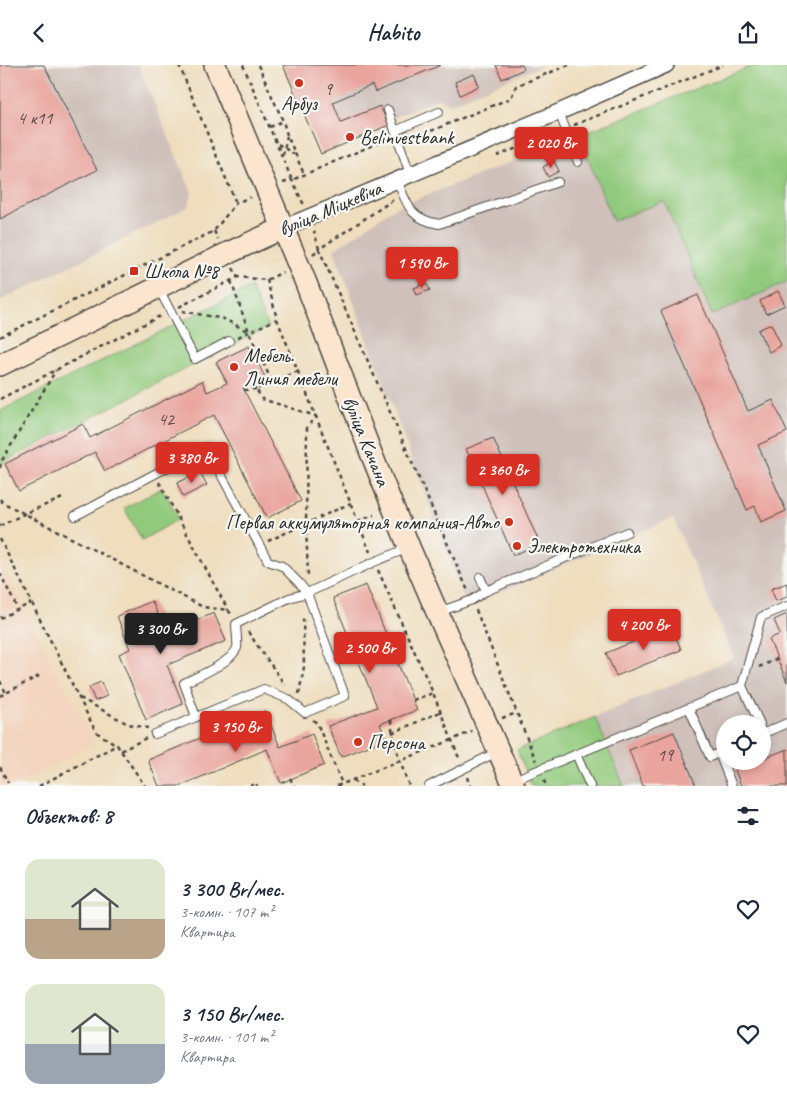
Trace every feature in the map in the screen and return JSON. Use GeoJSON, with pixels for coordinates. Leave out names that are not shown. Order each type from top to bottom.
{"type":"FeatureCollection","features":[{"type":"Feature","properties":{"kind":"main road","name":"вуліца Качана"},"geometry":{"type":"LineString","coordinates":[[215,65],[306,283],[371,453],[437,612],[513,784]]}},
{"type":"Feature","properties":{"kind":"main road","name":"вуліца Міцкевіча"},"geometry":{"type":"LineString","coordinates":[[0,365],[283,228]]}},
{"type":"Feature","properties":{"kind":"street","name":"вуліца Міцкевіча"},"geometry":{"type":"LineString","coordinates":[[283,228],[403,183],[666,65]]}},
{"type":"Feature","properties":{"kind":"lane"},"geometry":{"type":"LineString","coordinates":[[388,111],[395,131],[408,205],[416,215],[426,222],[440,224],[558,182]]}},
{"type":"Feature","properties":{"kind":"lane"},"geometry":{"type":"LineString","coordinates":[[395,131],[440,112]]}},
{"type":"Feature","properties":{"kind":"lane"},"geometry":{"type":"LineString","coordinates":[[558,112],[578,162]]}},
{"type":"Feature","properties":{"kind":"lane"},"geometry":{"type":"LineString","coordinates":[[158,288],[174,311],[195,359],[229,341]]}},
{"type":"Feature","properties":{"kind":"lane"},"geometry":{"type":"LineString","coordinates":[[75,516],[206,447],[268,561],[282,566],[299,583],[346,696],[305,713],[288,699],[264,689],[196,717],[152,731]]}},
{"type":"Feature","properties":{"kind":"lane"},"geometry":{"type":"LineString","coordinates":[[437,612],[472,600],[486,591],[627,532]]}},
{"type":"Feature","properties":{"kind":"lane"},"geometry":{"type":"LineString","coordinates":[[196,717],[184,683],[217,667],[228,659],[237,648],[236,624],[289,598],[305,594],[410,547]]}},
{"type":"Feature","properties":{"kind":"lane"},"geometry":{"type":"LineString","coordinates":[[480,577],[486,591]]}},
{"type":"Feature","properties":{"kind":"lane"},"geometry":{"type":"LineString","coordinates":[[756,715],[742,686],[762,617],[787,606]]}},
{"type":"Feature","properties":{"kind":"lane"},"geometry":{"type":"LineString","coordinates":[[513,784],[539,769],[742,686]]}},
{"type":"Feature","properties":{"kind":"lane"},"geometry":{"type":"LineString","coordinates":[[689,708],[710,757],[716,754]]}},
{"type":"Feature","properties":{"kind":"lane"},"geometry":{"type":"LineString","coordinates":[[771,730],[787,723]]}},
{"type":"Feature","properties":{"kind":"lane"},"geometry":{"type":"LineString","coordinates":[[429,786],[499,751]]}},
{"type":"Feature","properties":{"kind":"lane"},"geometry":{"type":"LineString","coordinates":[[576,754],[590,786]]}},
{"type":"Feature","properties":{"kind":"lane"},"geometry":{"type":"LineString","coordinates":[[727,770],[732,786]]}},
{"type":"Feature","properties":{"kind":"path"},"geometry":{"type":"LineString","coordinates":[[179,65],[236,203]]}},
{"type":"Feature","properties":{"kind":"path"},"geometry":{"type":"LineString","coordinates":[[243,65],[292,180]]}},
{"type":"Feature","properties":{"kind":"path"},"geometry":{"type":"LineString","coordinates":[[258,65],[304,175]]}},
{"type":"Feature","properties":{"kind":"path"},"geometry":{"type":"LineString","coordinates":[[493,157],[723,65]]}},
{"type":"Feature","properties":{"kind":"path"},"geometry":{"type":"LineString","coordinates":[[270,127],[283,121]]}},
{"type":"Feature","properties":{"kind":"path"},"geometry":{"type":"LineString","coordinates":[[282,157],[288,135]]}},
{"type":"Feature","properties":{"kind":"path"},"geometry":{"type":"LineString","coordinates":[[276,143],[296,155]]}},
{"type":"Feature","properties":{"kind":"path"},"geometry":{"type":"LineString","coordinates":[[403,183],[320,249],[472,600],[546,786]]}},
{"type":"Feature","properties":{"kind":"path"},"geometry":{"type":"LineString","coordinates":[[0,337],[214,231]]}},
{"type":"Feature","properties":{"kind":"path"},"geometry":{"type":"LineString","coordinates":[[0,399],[238,277]]}},
{"type":"Feature","properties":{"kind":"path"},"geometry":{"type":"LineString","coordinates":[[267,280],[277,319],[374,562],[433,693],[470,786]]}},
{"type":"Feature","properties":{"kind":"path"},"geometry":{"type":"LineString","coordinates":[[231,281],[249,332],[272,382]]}},
{"type":"Feature","properties":{"kind":"path"},"geometry":{"type":"LineString","coordinates":[[174,311],[224,319],[249,332]]}},
{"type":"Feature","properties":{"kind":"path"},"geometry":{"type":"LineString","coordinates":[[229,341],[277,319]]}},
{"type":"Feature","properties":{"kind":"path"},"geometry":{"type":"LineString","coordinates":[[0,468],[1,462],[56,370]]}},
{"type":"Feature","properties":{"kind":"path"},"geometry":{"type":"LineString","coordinates":[[244,390],[256,389],[298,371]]}},
{"type":"Feature","properties":{"kind":"path"},"geometry":{"type":"LineString","coordinates":[[256,389],[262,399],[316,416]]}},
{"type":"Feature","properties":{"kind":"path"},"geometry":{"type":"LineString","coordinates":[[309,581],[306,523],[307,427],[316,416]]}},
{"type":"Feature","properties":{"kind":"path"},"geometry":{"type":"LineString","coordinates":[[155,475],[236,624],[246,629],[287,689]]}},
{"type":"Feature","properties":{"kind":"path"},"geometry":{"type":"LineString","coordinates":[[0,526],[65,497]]}},
{"type":"Feature","properties":{"kind":"path"},"geometry":{"type":"LineString","coordinates":[[0,499],[24,514],[203,607],[228,610]]}},
{"type":"Feature","properties":{"kind":"path"},"geometry":{"type":"LineString","coordinates":[[259,546],[351,503]]}},
{"type":"Feature","properties":{"kind":"path"},"geometry":{"type":"LineString","coordinates":[[358,521],[374,515]]}},
{"type":"Feature","properties":{"kind":"path"},"geometry":{"type":"LineString","coordinates":[[0,539],[96,731],[118,745],[145,786]]}},
{"type":"Feature","properties":{"kind":"path"},"geometry":{"type":"LineString","coordinates":[[0,573],[18,609]]}},
{"type":"Feature","properties":{"kind":"path"},"geometry":{"type":"LineString","coordinates":[[305,594],[304,667],[298,703],[305,713],[317,723],[342,784]]}},
{"type":"Feature","properties":{"kind":"path"},"geometry":{"type":"LineString","coordinates":[[0,618],[32,603]]}},
{"type":"Feature","properties":{"kind":"path"},"geometry":{"type":"LineString","coordinates":[[388,637],[405,630]]}},
{"type":"Feature","properties":{"kind":"path"},"geometry":{"type":"LineString","coordinates":[[746,673],[777,659]]}},
{"type":"Feature","properties":{"kind":"path"},"geometry":{"type":"LineString","coordinates":[[0,696],[41,675]]}},
{"type":"Feature","properties":{"kind":"path"},"geometry":{"type":"LineString","coordinates":[[0,681],[6,693]]}},
{"type":"Feature","properties":{"kind":"path"},"geometry":{"type":"LineString","coordinates":[[413,700],[433,693]]}},
{"type":"Feature","properties":{"kind":"path"},"geometry":{"type":"LineString","coordinates":[[79,698],[128,724],[152,731]]}},
{"type":"Feature","properties":{"kind":"path"},"geometry":{"type":"LineString","coordinates":[[392,733],[440,712]]}},
{"type":"Feature","properties":{"kind":"path"},"geometry":{"type":"LineString","coordinates":[[391,720],[392,733],[399,761],[409,786]]}},
{"type":"Feature","properties":{"kind":"path"},"geometry":{"type":"LineString","coordinates":[[121,751],[152,731]]}},
{"type":"Feature","properties":{"kind":"path"},"geometry":{"type":"LineString","coordinates":[[337,786],[452,740]]}},
{"type":"Feature","properties":{"kind":"path"},"geometry":{"type":"LineString","coordinates":[[39,786],[118,745]]}},
{"type":"Feature","properties":{"kind":"path"},"geometry":{"type":"LineString","coordinates":[[0,767],[8,783]]}},
{"type":"Feature","properties":{"kind":"path"},"geometry":{"type":"LineString","coordinates":[[290,779],[294,786]]}},
{"type":"Feature","properties":{"kind":"path"},"geometry":{"type":"LineString","coordinates":[[353,779],[362,786]]}},
{"type":"Feature","properties":{"kind":"path"},"geometry":{"type":"LineString","coordinates":[[250,786],[256,783],[257,786]]}},
{"type":"Feature","properties":{"kind":"shaded area"},"geometry":{"type":"Polygon","coordinates":[[[0,65],[138,65],[192,193],[188,207],[0,301],[0,65]]]}},
{"type":"Feature","properties":{"kind":"shaded area"},"geometry":{"type":"Polygon","coordinates":[[[283,65],[544,65],[450,104],[439,98],[387,120],[389,125],[321,154],[283,65]]]}},
{"type":"Feature","properties":{"kind":"shaded area"},"geometry":{"type":"Polygon","coordinates":[[[579,135],[613,221],[663,200],[712,314],[787,282],[787,786],[624,786],[595,717],[734,658],[673,518],[467,606],[334,250],[394,208],[579,135]]]}},
{"type":"Feature","properties":{"kind":"shaded area"},"geometry":{"type":"Polygon","coordinates":[[[0,561],[94,743],[17,786],[0,786],[0,561]]]}},
{"type":"Feature","properties":{"kind":"green space"},"geometry":{"type":"Polygon","coordinates":[[[755,65],[787,65],[787,282],[712,315],[664,201],[613,221],[579,135],[755,65]]]}},
{"type":"Feature","properties":{"kind":"green space"},"geometry":{"type":"Polygon","coordinates":[[[251,287],[268,327],[0,464],[0,411],[251,287]]]}},
{"type":"Feature","properties":{"kind":"green space"},"geometry":{"type":"Polygon","coordinates":[[[162,488],[179,519],[142,540],[124,508],[162,488]]]}},
{"type":"Feature","properties":{"kind":"green space"},"geometry":{"type":"Polygon","coordinates":[[[595,717],[624,786],[531,786],[517,750],[595,717]]]}},
{"type":"Feature","properties":{"kind":"building"},"geometry":{"type":"Polygon","coordinates":[[[0,65],[44,65],[97,170],[0,219],[0,65]]]}},
{"type":"Feature","properties":{"kind":"building"},"geometry":{"type":"Polygon","coordinates":[[[283,65],[441,65],[375,92],[372,85],[333,102],[341,122],[380,106],[389,125],[321,154],[283,65]]]}},
{"type":"Feature","properties":{"kind":"building"},"geometry":{"type":"Polygon","coordinates":[[[496,65],[522,65],[524,69],[502,79],[496,65]]]}},
{"type":"Feature","properties":{"kind":"building"},"geometry":{"type":"Polygon","coordinates":[[[474,74],[479,86],[460,95],[455,82],[474,74]]]}},
{"type":"Feature","properties":{"kind":"building"},"geometry":{"type":"Polygon","coordinates":[[[554,161],[559,171],[548,177],[543,167],[554,161]]]}},
{"type":"Feature","properties":{"kind":"building"},"geometry":{"type":"Polygon","coordinates":[[[426,283],[430,290],[417,295],[414,288],[426,283]]]}},
{"type":"Feature","properties":{"kind":"building"},"geometry":{"type":"Polygon","coordinates":[[[778,291],[785,305],[766,314],[760,301],[778,291]]]}},
{"type":"Feature","properties":{"kind":"building"},"geometry":{"type":"Polygon","coordinates":[[[698,295],[748,411],[773,400],[787,432],[758,445],[786,511],[761,522],[755,506],[747,510],[661,311],[698,295]]]}},
{"type":"Feature","properties":{"kind":"building"},"geometry":{"type":"Polygon","coordinates":[[[771,324],[781,345],[769,352],[758,330],[771,324]]]}},
{"type":"Feature","properties":{"kind":"building"},"geometry":{"type":"Polygon","coordinates":[[[249,346],[265,377],[243,388],[301,501],[267,518],[214,415],[105,471],[95,452],[19,491],[5,464],[83,424],[90,438],[202,381],[207,392],[227,383],[216,362],[249,346]]]}},
{"type":"Feature","properties":{"kind":"building"},"geometry":{"type":"Polygon","coordinates":[[[493,438],[540,544],[513,555],[466,449],[493,438]]]}},
{"type":"Feature","properties":{"kind":"building"},"geometry":{"type":"Polygon","coordinates":[[[200,472],[207,485],[183,497],[177,483],[200,472]]]}},
{"type":"Feature","properties":{"kind":"building"},"geometry":{"type":"Polygon","coordinates":[[[787,583],[787,597],[776,601],[771,589],[787,583]]]}},
{"type":"Feature","properties":{"kind":"building"},"geometry":{"type":"Polygon","coordinates":[[[366,585],[417,710],[380,724],[386,739],[341,757],[328,726],[377,707],[333,598],[366,585]]]}},
{"type":"Feature","properties":{"kind":"building"},"geometry":{"type":"Polygon","coordinates":[[[152,601],[166,633],[214,613],[226,641],[167,665],[183,704],[146,720],[119,654],[130,649],[117,616],[152,601]]]}},
{"type":"Feature","properties":{"kind":"building"},"geometry":{"type":"Polygon","coordinates":[[[787,614],[787,682],[769,639],[780,634],[774,620],[787,614]]]}},
{"type":"Feature","properties":{"kind":"building"},"geometry":{"type":"Polygon","coordinates":[[[672,626],[681,650],[616,676],[606,653],[672,626]]]}},
{"type":"Feature","properties":{"kind":"building"},"geometry":{"type":"Polygon","coordinates":[[[101,682],[107,696],[95,701],[89,687],[101,682]]]}},
{"type":"Feature","properties":{"kind":"building"},"geometry":{"type":"Polygon","coordinates":[[[265,711],[280,747],[312,734],[324,765],[281,783],[267,749],[180,786],[159,786],[148,760],[265,711]]]}},
{"type":"Feature","properties":{"kind":"building"},"geometry":{"type":"Polygon","coordinates":[[[674,732],[696,786],[643,786],[629,750],[674,732]]]}},
{"type":"Feature","properties":{"kind":"building"},"geometry":{"type":"Polygon","coordinates":[[[787,749],[787,786],[741,786],[735,770],[771,770],[771,755],[787,749]]]}},
{"type":"Feature","properties":{"kind":"place","name":"Арбуз"},"geometry":{"type":"Point","coordinates":[299,83]}},
{"type":"Feature","properties":{"kind":"place","name":"Belinvestbank"},"geometry":{"type":"Point","coordinates":[350,137]}},
{"type":"Feature","properties":{"kind":"place","name":"Школа №8"},"geometry":{"type":"Point","coordinates":[134,271]}},
{"type":"Feature","properties":{"kind":"place","name":"Мебель. Линия мебели"},"geometry":{"type":"Point","coordinates":[234,367]}},
{"type":"Feature","properties":{"kind":"place","name":"Первая аккумуляторная компания-Авто"},"geometry":{"type":"Point","coordinates":[509,522]}},
{"type":"Feature","properties":{"kind":"place","name":"Электротехника"},"geometry":{"type":"Point","coordinates":[517,546]}},
{"type":"Feature","properties":{"kind":"place","name":"Персона"},"geometry":{"type":"Point","coordinates":[358,742]}}]}
